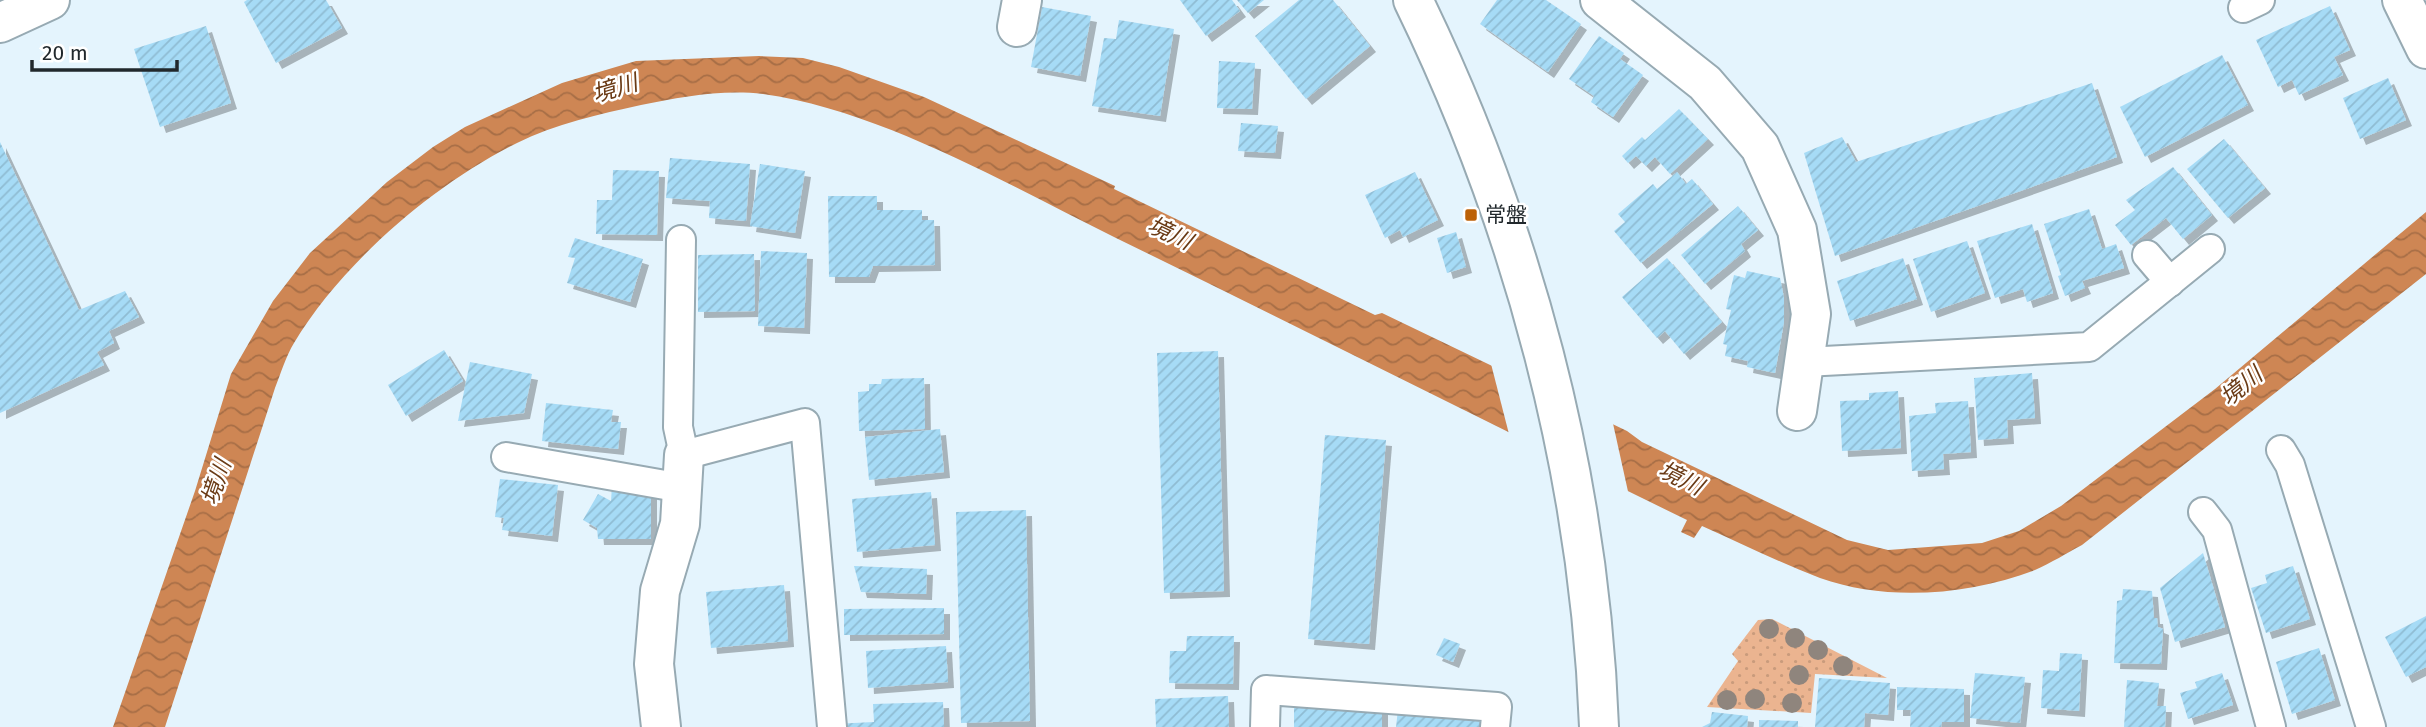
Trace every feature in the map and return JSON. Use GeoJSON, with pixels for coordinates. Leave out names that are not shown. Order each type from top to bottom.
{"type":"FeatureCollection","features":[{"type":"Feature","properties":{"kind":"street"},"geometry":{"type":"LineString","coordinates":[[0,23],[50,0]]}},
{"type":"Feature","properties":{"kind":"street"},"geometry":{"type":"LineString","coordinates":[[1413,0],[1484,162],[1540,340],[1582,532],[1597,677],[1599,727]]}},
{"type":"Feature","properties":{"kind":"street"},"geometry":{"type":"LineString","coordinates":[[1600,0],[1705,83],[1760,147],[1797,230],[1811,314],[1797,411]]}},
{"type":"Feature","properties":{"kind":"street"},"geometry":{"type":"LineString","coordinates":[[2402,0],[2426,49]]}},
{"type":"Feature","properties":{"kind":"street"},"geometry":{"type":"LineString","coordinates":[[661,727],[654,664],[660,591],[680,524],[683,472]]}},
{"type":"Feature","properties":{"kind":"lane"},"geometry":{"type":"LineString","coordinates":[[681,240],[678,427],[683,472]]}},
{"type":"Feature","properties":{"kind":"lane"},"geometry":{"type":"LineString","coordinates":[[1805,362],[2089,347],[2210,249]]}},
{"type":"Feature","properties":{"kind":"lane"},"geometry":{"type":"LineString","coordinates":[[2147,255],[2170,282]]}},
{"type":"Feature","properties":{"kind":"lane"},"geometry":{"type":"LineString","coordinates":[[506,457],[683,472],[805,423],[832,727]]}},
{"type":"Feature","properties":{"kind":"lane"},"geometry":{"type":"LineString","coordinates":[[2281,450],[2290,465],[2371,727]]}},
{"type":"Feature","properties":{"kind":"lane"},"geometry":{"type":"LineString","coordinates":[[2203,512],[2217,530],[2271,727]]}},
{"type":"Feature","properties":{"kind":"lane"},"geometry":{"type":"LineString","coordinates":[[1265,727],[1266,690],[1497,707],[1495,727]]}},
{"type":"Feature","properties":{"kind":"shaded area"},"geometry":{"type":"Polygon","coordinates":[[[1772,619],[1887,678],[1815,674],[1811,713],[1707,707],[1738,661],[1732,654],[1758,620],[1772,619]]]}},
{"type":"Feature","properties":{"kind":"water","name":"境川"},"geometry":{"type":"Polygon","coordinates":[[[759,56],[803,58],[839,67],[924,97],[1115,186],[1114,189],[1375,315],[1382,313],[1847,540],[1888,550],[1982,543],[2019,531],[2061,506],[2215,389],[2426,212],[2426,274],[2082,545],[2035,570],[2010,579],[1956,590],[1900,593],[1846,586],[1820,578],[1702,526],[1694,538],[1681,532],[1687,520],[944,152],[899,133],[854,116],[763,94],[717,93],[656,102],[562,125],[532,136],[486,160],[454,180],[392,228],[337,284],[288,353],[165,727],[113,727],[195,491],[231,374],[273,301],[310,253],[387,182],[433,147],[465,127],[562,83],[636,61],[759,56]]]}},
{"type":"Feature","properties":{"kind":"pier"},"geometry":{"type":"Polygon","coordinates":[[[1490,360],[1612,419],[1629,496],[1510,438],[1490,360]]]}},
{"type":"Feature","properties":{"kind":"building"},"geometry":{"type":"Polygon","coordinates":[[[326,0],[342,28],[276,63],[244,2],[326,0]]]}},
{"type":"Feature","properties":{"kind":"building"},"geometry":{"type":"Polygon","coordinates":[[[1180,0],[1232,0],[1240,11],[1206,36],[1180,0]]]}},
{"type":"Feature","properties":{"kind":"building"},"geometry":{"type":"Polygon","coordinates":[[[1237,0],[1264,0],[1248,13],[1237,0]]]}},
{"type":"Feature","properties":{"kind":"building"},"geometry":{"type":"Polygon","coordinates":[[[1299,0],[1333,0],[1370,46],[1306,99],[1255,36],[1299,0]]]}},
{"type":"Feature","properties":{"kind":"building"},"geometry":{"type":"Polygon","coordinates":[[[1497,0],[1546,0],[1581,24],[1548,72],[1480,24],[1497,0]]]}},
{"type":"Feature","properties":{"kind":"building"},"geometry":{"type":"Polygon","coordinates":[[[2330,6],[2350,50],[2334,57],[2343,75],[2299,95],[2292,80],[2278,87],[2256,40],[2330,6]]]}},
{"type":"Feature","properties":{"kind":"building"},"geometry":{"type":"Polygon","coordinates":[[[1042,7],[1091,16],[1080,76],[1031,67],[1042,7]]]}},
{"type":"Feature","properties":{"kind":"building"},"geometry":{"type":"Polygon","coordinates":[[[1119,20],[1174,29],[1160,116],[1092,106],[1104,38],[1116,39],[1119,20]]]}},
{"type":"Feature","properties":{"kind":"building"},"geometry":{"type":"Polygon","coordinates":[[[206,26],[231,103],[160,127],[134,49],[206,26]]]}},
{"type":"Feature","properties":{"kind":"building"},"geometry":{"type":"Polygon","coordinates":[[[1599,36],[1624,53],[1620,59],[1643,75],[1613,117],[1591,102],[1594,96],[1569,79],[1599,36]]]}},
{"type":"Feature","properties":{"kind":"building"},"geometry":{"type":"Polygon","coordinates":[[[2222,55],[2248,105],[2145,157],[2120,107],[2222,55]]]}},
{"type":"Feature","properties":{"kind":"building"},"geometry":{"type":"Polygon","coordinates":[[[1219,61],[1255,63],[1252,109],[1217,108],[1219,61]]]}},
{"type":"Feature","properties":{"kind":"building"},"geometry":{"type":"Polygon","coordinates":[[[2388,78],[2406,120],[2360,139],[2343,98],[2388,78]]]}},
{"type":"Feature","properties":{"kind":"building"},"geometry":{"type":"Polygon","coordinates":[[[2092,83],[2117,157],[1835,256],[1804,153],[1842,137],[1856,162],[2092,83]]]}},
{"type":"Feature","properties":{"kind":"building"},"geometry":{"type":"Polygon","coordinates":[[[1679,109],[1708,139],[1670,174],[1655,157],[1646,166],[1636,156],[1628,163],[1622,156],[1642,137],[1645,140],[1679,109]]]}},
{"type":"Feature","properties":{"kind":"building"},"geometry":{"type":"Polygon","coordinates":[[[1241,123],[1278,126],[1275,153],[1238,151],[1241,123]]]}},
{"type":"Feature","properties":{"kind":"building"},"geometry":{"type":"Polygon","coordinates":[[[2224,139],[2265,188],[2228,218],[2187,169],[2224,139]]]}},
{"type":"Feature","properties":{"kind":"building"},"geometry":{"type":"Polygon","coordinates":[[[0,142],[79,310],[125,291],[139,317],[109,331],[114,343],[97,352],[104,365],[0,413],[0,142]]]}},
{"type":"Feature","properties":{"kind":"building"},"geometry":{"type":"Polygon","coordinates":[[[670,158],[750,164],[746,221],[709,218],[710,201],[666,198],[670,158]]]}},
{"type":"Feature","properties":{"kind":"building"},"geometry":{"type":"Polygon","coordinates":[[[760,164],[805,171],[795,233],[750,226],[760,164]]]}},
{"type":"Feature","properties":{"kind":"building"},"geometry":{"type":"Polygon","coordinates":[[[2173,167],[2212,215],[2183,239],[2166,218],[2131,245],[2115,225],[2135,210],[2126,200],[2173,167]]]}},
{"type":"Feature","properties":{"kind":"building"},"geometry":{"type":"Polygon","coordinates":[[[613,170],[659,171],[657,235],[596,234],[597,200],[612,200],[613,170]]]}},
{"type":"Feature","properties":{"kind":"building"},"geometry":{"type":"Polygon","coordinates":[[[1415,172],[1438,220],[1403,237],[1400,230],[1385,238],[1365,195],[1415,172]]]}},
{"type":"Feature","properties":{"kind":"building"},"geometry":{"type":"Polygon","coordinates":[[[1677,172],[1686,184],[1692,179],[1713,204],[1641,263],[1614,231],[1625,222],[1618,214],[1653,184],[1657,189],[1677,172]]]}},
{"type":"Feature","properties":{"kind":"building"},"geometry":{"type":"Polygon","coordinates":[[[828,196],[877,196],[877,210],[922,210],[922,220],[934,220],[935,265],[873,266],[869,277],[829,277],[828,196]]]}},
{"type":"Feature","properties":{"kind":"building"},"geometry":{"type":"Polygon","coordinates":[[[1738,206],[1758,230],[1741,244],[1745,251],[1705,284],[1681,255],[1738,206]]]}},
{"type":"Feature","properties":{"kind":"building"},"geometry":{"type":"Polygon","coordinates":[[[2089,209],[2102,249],[2116,244],[2124,268],[2082,281],[2085,288],[2065,296],[2044,224],[2089,209]]]}},
{"type":"Feature","properties":{"kind":"building"},"geometry":{"type":"Polygon","coordinates":[[[2032,224],[2053,293],[2027,302],[2023,289],[1995,298],[1977,241],[2032,224]]]}},
{"type":"Feature","properties":{"kind":"building"},"geometry":{"type":"Polygon","coordinates":[[[1456,232],[1466,267],[1447,273],[1437,238],[1456,232]]]}},
{"type":"Feature","properties":{"kind":"building"},"geometry":{"type":"Polygon","coordinates":[[[575,238],[643,259],[630,302],[567,283],[575,258],[568,257],[575,238]]]}},
{"type":"Feature","properties":{"kind":"building"},"geometry":{"type":"Polygon","coordinates":[[[1967,241],[1985,293],[1931,312],[1913,259],[1967,241]]]}},
{"type":"Feature","properties":{"kind":"building"},"geometry":{"type":"Polygon","coordinates":[[[761,251],[807,253],[804,328],[758,326],[761,251]]]}},
{"type":"Feature","properties":{"kind":"building"},"geometry":{"type":"Polygon","coordinates":[[[754,254],[755,311],[698,312],[698,255],[754,254]]]}},
{"type":"Feature","properties":{"kind":"building"},"geometry":{"type":"Polygon","coordinates":[[[1667,258],[1722,322],[1684,354],[1665,331],[1657,338],[1622,297],[1667,258]]]}},
{"type":"Feature","properties":{"kind":"building"},"geometry":{"type":"Polygon","coordinates":[[[1903,258],[1917,299],[1850,321],[1837,281],[1903,258]]]}},
{"type":"Feature","properties":{"kind":"building"},"geometry":{"type":"Polygon","coordinates":[[[1747,271],[1780,278],[1784,298],[1784,322],[1775,373],[1747,367],[1748,361],[1725,356],[1727,345],[1723,344],[1731,310],[1726,309],[1734,275],[1745,278],[1747,271]]]}},
{"type":"Feature","properties":{"kind":"building"},"geometry":{"type":"Polygon","coordinates":[[[444,350],[463,381],[406,416],[388,385],[444,350]]]}},
{"type":"Feature","properties":{"kind":"building"},"geometry":{"type":"Polygon","coordinates":[[[1218,351],[1224,591],[1164,593],[1157,353],[1218,351]]]}},
{"type":"Feature","properties":{"kind":"building"},"geometry":{"type":"Polygon","coordinates":[[[470,362],[532,374],[524,413],[458,421],[470,362]]]}},
{"type":"Feature","properties":{"kind":"building"},"geometry":{"type":"Polygon","coordinates":[[[2032,373],[2035,418],[2007,420],[2008,438],[1978,440],[1974,378],[2032,373]]]}},
{"type":"Feature","properties":{"kind":"building"},"geometry":{"type":"Polygon","coordinates":[[[924,378],[925,429],[859,431],[858,392],[869,391],[869,384],[881,384],[882,379],[924,378]]]}},
{"type":"Feature","properties":{"kind":"building"},"geometry":{"type":"Polygon","coordinates":[[[1898,391],[1901,448],[1842,451],[1840,401],[1869,400],[1869,393],[1898,391]]]}},
{"type":"Feature","properties":{"kind":"building"},"geometry":{"type":"Polygon","coordinates":[[[1968,401],[1971,452],[1943,454],[1944,469],[1912,471],[1909,416],[1936,413],[1935,403],[1968,401]]]}},
{"type":"Feature","properties":{"kind":"building"},"geometry":{"type":"Polygon","coordinates":[[[546,403],[613,410],[611,422],[621,422],[618,449],[542,441],[546,403]]]}},
{"type":"Feature","properties":{"kind":"building"},"geometry":{"type":"Polygon","coordinates":[[[940,429],[944,472],[869,480],[865,437],[940,429]]]}},
{"type":"Feature","properties":{"kind":"building"},"geometry":{"type":"Polygon","coordinates":[[[1325,435],[1386,440],[1369,644],[1308,639],[1325,435]]]}},
{"type":"Feature","properties":{"kind":"building"},"geometry":{"type":"Polygon","coordinates":[[[500,479],[558,485],[552,536],[502,530],[504,518],[495,517],[500,479]]]}},
{"type":"Feature","properties":{"kind":"building"},"geometry":{"type":"Polygon","coordinates":[[[612,486],[651,486],[651,539],[598,539],[597,528],[583,520],[598,494],[611,501],[612,486]]]}},
{"type":"Feature","properties":{"kind":"building"},"geometry":{"type":"Polygon","coordinates":[[[931,492],[935,545],[857,552],[852,499],[931,492]]]}},
{"type":"Feature","properties":{"kind":"building"},"geometry":{"type":"Polygon","coordinates":[[[1026,510],[1030,721],[961,723],[956,512],[1026,510]]]}},
{"type":"Feature","properties":{"kind":"building"},"geometry":{"type":"Polygon","coordinates":[[[2203,553],[2225,627],[2175,642],[2160,588],[2203,553]]]}},
{"type":"Feature","properties":{"kind":"building"},"geometry":{"type":"Polygon","coordinates":[[[854,566],[927,569],[926,594],[861,592],[854,566]]]}},
{"type":"Feature","properties":{"kind":"building"},"geometry":{"type":"Polygon","coordinates":[[[2293,566],[2310,619],[2266,633],[2251,588],[2267,583],[2265,575],[2293,566]]]}},
{"type":"Feature","properties":{"kind":"building"},"geometry":{"type":"Polygon","coordinates":[[[784,585],[788,641],[711,648],[706,592],[784,585]]]}},
{"type":"Feature","properties":{"kind":"building"},"geometry":{"type":"Polygon","coordinates":[[[2123,589],[2152,591],[2154,618],[2157,618],[2158,627],[2163,629],[2161,664],[2114,663],[2117,601],[2122,600],[2123,589]]]}},
{"type":"Feature","properties":{"kind":"building"},"geometry":{"type":"Polygon","coordinates":[[[944,608],[944,634],[844,635],[844,609],[944,608]]]}},
{"type":"Feature","properties":{"kind":"building"},"geometry":{"type":"Polygon","coordinates":[[[2426,616],[2426,667],[2406,677],[2385,637],[2426,616]]]}},
{"type":"Feature","properties":{"kind":"building"},"geometry":{"type":"Polygon","coordinates":[[[1187,636],[1234,636],[1233,684],[1169,683],[1170,651],[1186,651],[1187,636]]]}},
{"type":"Feature","properties":{"kind":"building"},"geometry":{"type":"Polygon","coordinates":[[[1444,638],[1460,644],[1453,662],[1436,655],[1444,638]]]}},
{"type":"Feature","properties":{"kind":"building"},"geometry":{"type":"Polygon","coordinates":[[[946,646],[948,682],[868,688],[866,651],[946,646]]]}},
{"type":"Feature","properties":{"kind":"building"},"geometry":{"type":"Polygon","coordinates":[[[2319,648],[2335,700],[2292,714],[2276,662],[2319,648]]]}},
{"type":"Feature","properties":{"kind":"building"},"geometry":{"type":"Polygon","coordinates":[[[2060,653],[2082,654],[2079,711],[2041,708],[2043,670],[2059,671],[2060,653]]]}},
{"type":"Feature","properties":{"kind":"building"},"geometry":{"type":"Polygon","coordinates":[[[1975,673],[2025,677],[2020,723],[1970,718],[1975,673]]]}},
{"type":"Feature","properties":{"kind":"building"},"geometry":{"type":"Polygon","coordinates":[[[2222,673],[2233,705],[2188,719],[2180,693],[2197,688],[2195,682],[2222,673]]]}},
{"type":"Feature","properties":{"kind":"building"},"geometry":{"type":"Polygon","coordinates":[[[1819,678],[1890,683],[1888,715],[1865,713],[1864,727],[1815,727],[1819,678]]]}},
{"type":"Feature","properties":{"kind":"building"},"geometry":{"type":"Polygon","coordinates":[[[2127,680],[2159,683],[2157,706],[2166,706],[2165,727],[2124,727],[2127,680]]]}},
{"type":"Feature","properties":{"kind":"building"},"geometry":{"type":"Polygon","coordinates":[[[1897,687],[1964,689],[1964,722],[1942,722],[1941,727],[1910,727],[1911,710],[1897,710],[1897,687]]]}},
{"type":"Feature","properties":{"kind":"building"},"geometry":{"type":"Polygon","coordinates":[[[1228,696],[1229,727],[1156,727],[1155,699],[1228,696]]]}},
{"type":"Feature","properties":{"kind":"building"},"geometry":{"type":"Polygon","coordinates":[[[1382,701],[1382,727],[1294,727],[1294,702],[1382,701]]]}},
{"type":"Feature","properties":{"kind":"building"},"geometry":{"type":"Polygon","coordinates":[[[1399,701],[1489,710],[1488,727],[1396,727],[1399,701]]]}},
{"type":"Feature","properties":{"kind":"building"},"geometry":{"type":"Polygon","coordinates":[[[943,702],[944,727],[833,727],[833,724],[874,722],[873,704],[943,702]]]}},
{"type":"Feature","properties":{"kind":"building"},"geometry":{"type":"Polygon","coordinates":[[[1712,712],[1748,716],[1747,727],[1702,727],[1710,723],[1712,712]]]}},
{"type":"Feature","properties":{"kind":"building"},"geometry":{"type":"Polygon","coordinates":[[[1759,720],[1798,721],[1798,727],[1759,727],[1759,720]]]}},
{"type":"Feature","properties":{"kind":"place","name":"常盤"},"geometry":{"type":"Point","coordinates":[1471,215]}}]}
